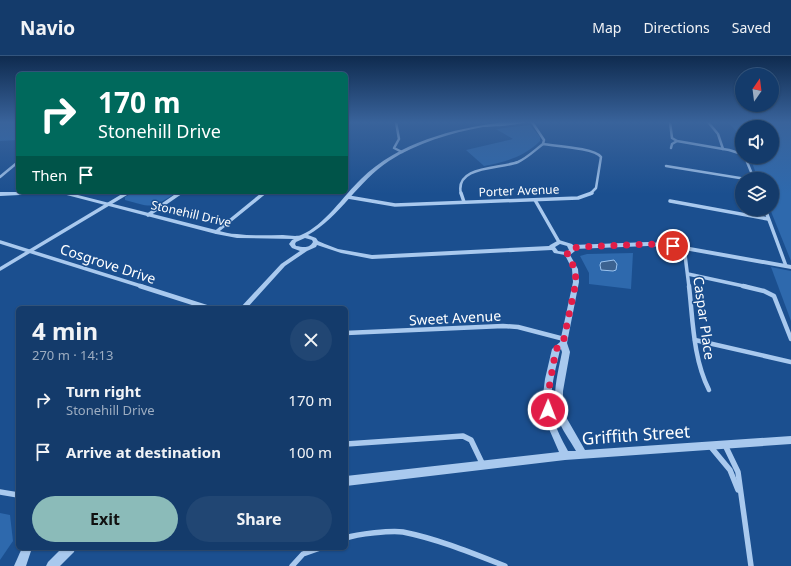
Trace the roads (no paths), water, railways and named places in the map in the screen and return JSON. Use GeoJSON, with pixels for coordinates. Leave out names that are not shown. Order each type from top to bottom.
{"type":"FeatureCollection","features":[{"type":"Feature","properties":{"kind":"street"},"geometry":{"type":"LineString","coordinates":[[394,146],[394,148],[402,152]]}},
{"type":"Feature","properties":{"kind":"street"},"geometry":{"type":"LineString","coordinates":[[245,306],[283,265],[306,249],[314,246],[316,235],[325,221],[369,174],[402,152],[416,146]]}},
{"type":"Feature","properties":{"kind":"street"},"geometry":{"type":"LineString","coordinates":[[464,202],[460,184],[466,177],[483,169],[518,162],[540,146]]}},
{"type":"Feature","properties":{"kind":"street","name":"Porter Avenue"},"geometry":{"type":"LineString","coordinates":[[348,196],[395,205],[578,198],[590,195],[596,188],[600,157],[596,153],[554,146]]}},
{"type":"Feature","properties":{"kind":"street"},"geometry":{"type":"LineString","coordinates":[[705,146],[735,152]]}},
{"type":"Feature","properties":{"kind":"street"},"geometry":{"type":"LineString","coordinates":[[0,177],[16,164]]}},
{"type":"Feature","properties":{"kind":"street"},"geometry":{"type":"LineString","coordinates":[[666,166],[735,177]]}},
{"type":"Feature","properties":{"kind":"street","name":"Stonehill Drive"},"geometry":{"type":"LineString","coordinates":[[0,194],[16,193]]}},
{"type":"Feature","properties":{"kind":"street","name":"Stonehill Drive"},"geometry":{"type":"LineString","coordinates":[[67,194],[237,236],[309,237],[338,251]]}},
{"type":"Feature","properties":{"kind":"street"},"geometry":{"type":"LineString","coordinates":[[0,268],[127,194]]}},
{"type":"Feature","properties":{"kind":"street"},"geometry":{"type":"LineString","coordinates":[[148,214],[179,194]]}},
{"type":"Feature","properties":{"kind":"street"},"geometry":{"type":"LineString","coordinates":[[216,232],[264,194]]}},
{"type":"Feature","properties":{"kind":"street"},"geometry":{"type":"LineString","coordinates":[[535,200],[559,242]]}},
{"type":"Feature","properties":{"kind":"street"},"geometry":{"type":"LineString","coordinates":[[670,201],[768,219]]}},
{"type":"Feature","properties":{"kind":"street"},"geometry":{"type":"LineString","coordinates":[[767,216],[789,267]]}},
{"type":"Feature","properties":{"kind":"street"},"geometry":{"type":"LineString","coordinates":[[283,265],[296,239],[325,221]]}},
{"type":"Feature","properties":{"kind":"street"},"geometry":{"type":"LineString","coordinates":[[272,236],[292,245],[298,250],[338,251],[354,255],[372,256],[552,248],[556,252],[567,254],[572,251],[572,248]]}},
{"type":"Feature","properties":{"kind":"street","name":"Cosgrove Drive"},"geometry":{"type":"LineString","coordinates":[[0,242],[30,250],[203,306]]}},
{"type":"Feature","properties":{"kind":"street"},"geometry":{"type":"LineString","coordinates":[[552,248],[553,244],[559,242],[567,244],[572,248],[648,244],[684,247],[789,267]]}},
{"type":"Feature","properties":{"kind":"street","name":"Caspar Place"},"geometry":{"type":"LineString","coordinates":[[684,247],[698,362],[709,390]]}},
{"type":"Feature","properties":{"kind":"street"},"geometry":{"type":"LineString","coordinates":[[567,254],[575,269],[576,282],[563,341],[566,352],[559,390],[559,405],[562,418],[583,455]]}},
{"type":"Feature","properties":{"kind":"street"},"geometry":{"type":"LineString","coordinates":[[688,274],[764,291],[774,296],[791,339]]}},
{"type":"Feature","properties":{"kind":"street","name":"Sweet Avenue"},"geometry":{"type":"LineString","coordinates":[[348,333],[503,326],[518,327],[563,341]]}},
{"type":"Feature","properties":{"kind":"street"},"geometry":{"type":"LineString","coordinates":[[695,340],[791,362]]}},
{"type":"Feature","properties":{"kind":"street"},"geometry":{"type":"LineString","coordinates":[[563,341],[556,349],[548,394],[548,410],[565,456]]}},
{"type":"Feature","properties":{"kind":"street"},"geometry":{"type":"LineString","coordinates":[[348,444],[463,436],[471,440],[483,465]]}},
{"type":"Feature","properties":{"kind":"street","name":"Griffith Street"},"geometry":{"type":"LineString","coordinates":[[348,481],[565,456],[791,440]]}},
{"type":"Feature","properties":{"kind":"street"},"geometry":{"type":"LineString","coordinates":[[724,444],[732,455],[738,472],[751,566]]}},
{"type":"Feature","properties":{"kind":"street"},"geometry":{"type":"LineString","coordinates":[[709,445],[730,470],[740,494]]}},
{"type":"Feature","properties":{"kind":"street"},"geometry":{"type":"LineString","coordinates":[[0,492],[16,495]]}},
{"type":"Feature","properties":{"kind":"street"},"geometry":{"type":"LineString","coordinates":[[348,537],[354,535],[402,532],[467,551],[505,566]]}},
{"type":"Feature","properties":{"kind":"street"},"geometry":{"type":"LineString","coordinates":[[20,566],[27,550]]}},
{"type":"Feature","properties":{"kind":"street"},"geometry":{"type":"LineString","coordinates":[[52,566],[68,550]]}},
{"type":"Feature","properties":{"kind":"street"},"geometry":{"type":"LineString","coordinates":[[292,566],[303,554],[314,550]]}}]}
